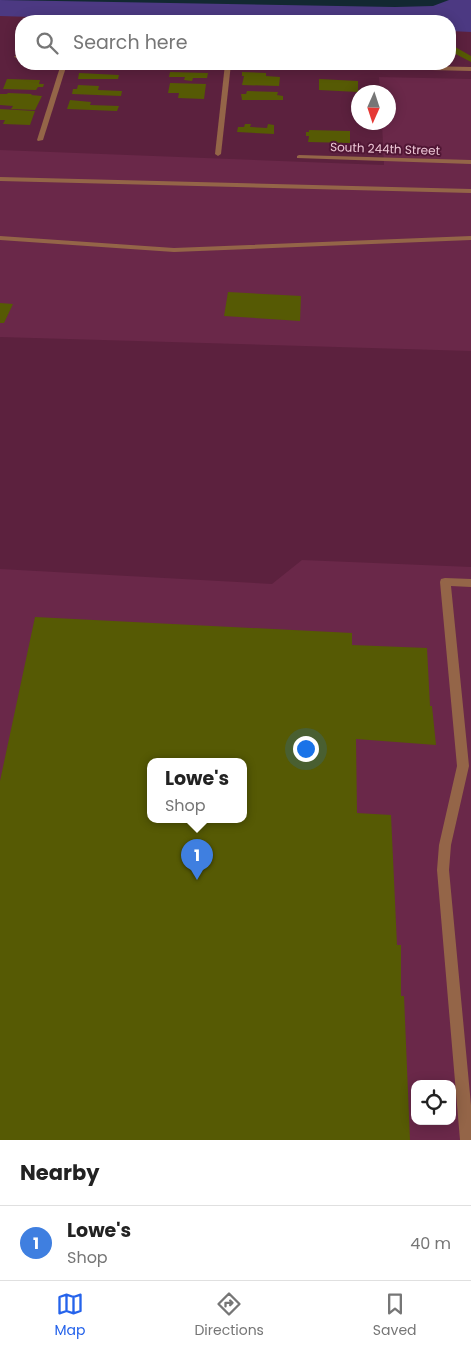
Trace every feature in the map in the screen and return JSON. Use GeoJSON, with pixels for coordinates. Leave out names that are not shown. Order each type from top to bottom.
{"type":"FeatureCollection","features":[{"type":"Feature","properties":{"kind":"street"},"geometry":{"type":"LineString","coordinates":[[456,69],[471,69]]}},
{"type":"Feature","properties":{"kind":"street"},"geometry":{"type":"LineString","coordinates":[[40,140],[62,70]]}},
{"type":"Feature","properties":{"kind":"street"},"geometry":{"type":"LineString","coordinates":[[218,154],[227,70]]}},
{"type":"Feature","properties":{"kind":"street","name":"South 244th Street"},"geometry":{"type":"LineString","coordinates":[[299,157],[471,162]]}},
{"type":"Feature","properties":{"kind":"street"},"geometry":{"type":"LineString","coordinates":[[0,179],[471,191]]}},
{"type":"Feature","properties":{"kind":"street"},"geometry":{"type":"LineString","coordinates":[[0,238],[174,250],[471,238]]}},
{"type":"Feature","properties":{"kind":"street"},"geometry":{"type":"LineString","coordinates":[[467,1140],[443,870],[446,837],[462,766],[445,582],[471,583]]}},
{"type":"Feature","properties":{"kind":"shaded area"},"geometry":{"type":"Polygon","coordinates":[[[0,0],[471,0],[471,32],[456,31],[456,15],[0,16],[0,0]]]}},
{"type":"Feature","properties":{"kind":"shaded area"},"geometry":{"type":"Polygon","coordinates":[[[379,77],[471,79],[471,351],[0,337],[0,150],[384,165],[382,130],[396,130],[396,85],[380,85],[379,77]]]}},
{"type":"Feature","properties":{"kind":"shaded area"},"geometry":{"type":"Polygon","coordinates":[[[302,560],[471,567],[471,1140],[0,1140],[0,569],[272,584],[302,560]]]}},
{"type":"Feature","properties":{"kind":"water"},"geometry":{"type":"Polygon","coordinates":[[[0,0],[449,0],[433,6],[395,7],[0,0]]]}},
{"type":"Feature","properties":{"kind":"building"},"geometry":{"type":"Polygon","coordinates":[[[456,47],[471,56],[471,62],[456,54],[456,47]]]}},
{"type":"Feature","properties":{"kind":"building"},"geometry":{"type":"Polygon","coordinates":[[[170,72],[208,73],[207,78],[193,78],[192,81],[184,80],[185,77],[169,77],[170,72]]]}},
{"type":"Feature","properties":{"kind":"building"},"geometry":{"type":"Polygon","coordinates":[[[242,72],[266,73],[266,76],[280,77],[279,86],[242,85],[244,76],[242,76],[242,72]]]}},
{"type":"Feature","properties":{"kind":"building"},"geometry":{"type":"Polygon","coordinates":[[[79,73],[119,75],[118,79],[78,79],[79,73]]]}},
{"type":"Feature","properties":{"kind":"building"},"geometry":{"type":"Polygon","coordinates":[[[7,79],[40,80],[39,84],[44,84],[43,87],[38,87],[36,90],[3,89],[7,79]]]}},
{"type":"Feature","properties":{"kind":"building"},"geometry":{"type":"Polygon","coordinates":[[[319,79],[358,81],[358,85],[351,85],[351,92],[319,90],[319,79]]]}},
{"type":"Feature","properties":{"kind":"building"},"geometry":{"type":"Polygon","coordinates":[[[170,83],[206,84],[204,99],[178,98],[179,93],[168,93],[170,83]]]}},
{"type":"Feature","properties":{"kind":"building"},"geometry":{"type":"Polygon","coordinates":[[[78,85],[99,86],[98,90],[122,91],[121,96],[72,94],[73,89],[77,89],[78,85]]]}},
{"type":"Feature","properties":{"kind":"building"},"geometry":{"type":"Polygon","coordinates":[[[247,91],[278,92],[277,95],[283,96],[283,100],[242,100],[241,94],[246,94],[247,91]]]}},
{"type":"Feature","properties":{"kind":"building"},"geometry":{"type":"Polygon","coordinates":[[[0,94],[42,96],[35,110],[11,109],[13,106],[0,105],[0,94]]]}},
{"type":"Feature","properties":{"kind":"building"},"geometry":{"type":"Polygon","coordinates":[[[70,100],[91,102],[90,105],[119,106],[117,111],[67,109],[70,100]]]}},
{"type":"Feature","properties":{"kind":"building"},"geometry":{"type":"Polygon","coordinates":[[[0,109],[35,111],[30,125],[3,124],[5,120],[0,120],[0,109]]]}},
{"type":"Feature","properties":{"kind":"building"},"geometry":{"type":"Polygon","coordinates":[[[245,124],[251,124],[250,127],[267,128],[268,124],[274,125],[274,134],[237,132],[238,127],[244,127],[245,124]]]}},
{"type":"Feature","properties":{"kind":"building"},"geometry":{"type":"Polygon","coordinates":[[[309,130],[350,131],[350,143],[308,142],[309,136],[306,136],[306,132],[309,132],[309,130]]]}},
{"type":"Feature","properties":{"kind":"building"},"geometry":{"type":"Polygon","coordinates":[[[228,292],[301,296],[300,321],[224,316],[228,292]]]}},
{"type":"Feature","properties":{"kind":"building"},"geometry":{"type":"Polygon","coordinates":[[[0,303],[13,304],[4,323],[0,323],[0,303]]]}},
{"type":"Feature","properties":{"kind":"building"},"geometry":{"type":"Polygon","coordinates":[[[35,617],[352,633],[352,645],[427,648],[430,706],[432,706],[436,745],[356,739],[357,813],[391,815],[397,945],[401,945],[401,996],[404,996],[410,1140],[0,1140],[0,781],[35,617]]]}},
{"type":"Feature","properties":{"kind":"place","name":"Lowe's"},"geometry":{"type":"Point","coordinates":[197,880]}}]}
